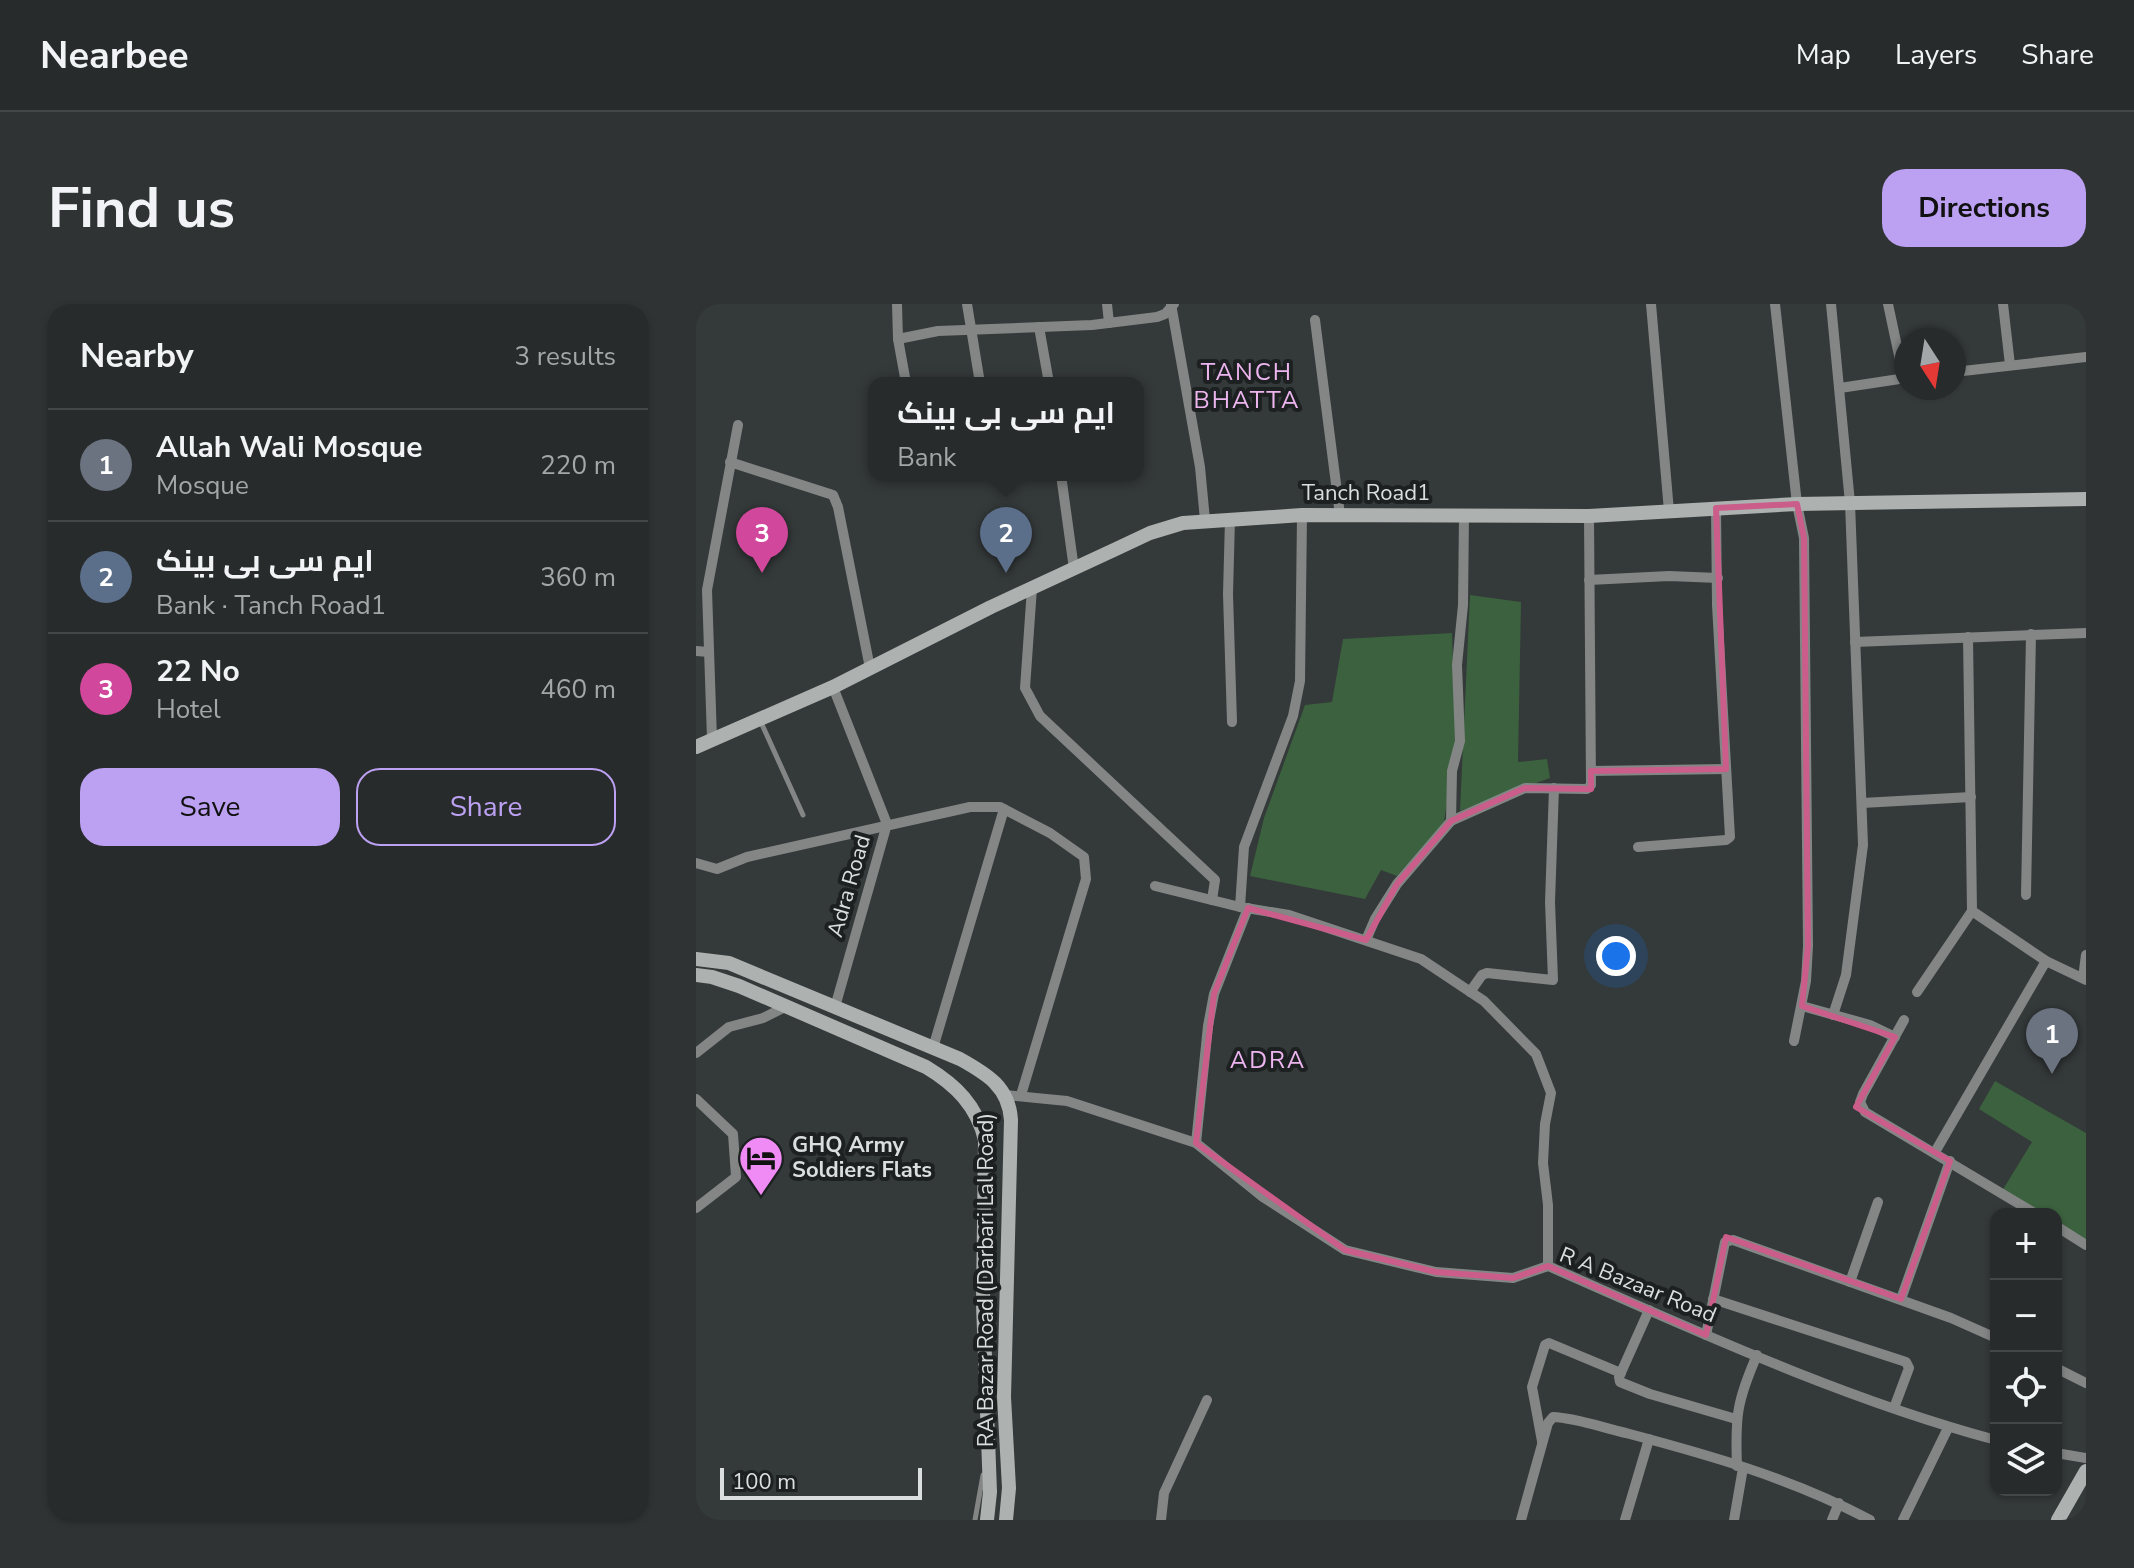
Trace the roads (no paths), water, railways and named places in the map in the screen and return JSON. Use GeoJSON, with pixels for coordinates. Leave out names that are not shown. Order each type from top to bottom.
{"type":"FeatureCollection","features":[{"type":"Feature","properties":{"kind":"street"},"geometry":{"type":"LineString","coordinates":[[897,304],[898,339],[905,377]]}},
{"type":"Feature","properties":{"kind":"street"},"geometry":{"type":"LineString","coordinates":[[967,304],[979,377]]}},
{"type":"Feature","properties":{"kind":"street"},"geometry":{"type":"LineString","coordinates":[[1107,304],[1109,323]]}},
{"type":"Feature","properties":{"kind":"street"},"geometry":{"type":"LineString","coordinates":[[1651,304],[1669,511]]}},
{"type":"Feature","properties":{"kind":"street"},"geometry":{"type":"LineString","coordinates":[[1775,304],[1797,504],[1804,538],[1808,946],[1802,1006],[1794,1041]]}},
{"type":"Feature","properties":{"kind":"street"},"geometry":{"type":"LineString","coordinates":[[1831,304],[1850,503],[1863,845],[1846,975],[1833,1015]]}},
{"type":"Feature","properties":{"kind":"street"},"geometry":{"type":"LineString","coordinates":[[1888,304],[1894,330]]}},
{"type":"Feature","properties":{"kind":"street"},"geometry":{"type":"LineString","coordinates":[[2003,304],[2010,365]]}},
{"type":"Feature","properties":{"kind":"street"},"geometry":{"type":"LineString","coordinates":[[898,339],[938,331],[1109,323],[1157,317],[1172,305],[1200,467],[1205,520]]}},
{"type":"Feature","properties":{"kind":"street"},"geometry":{"type":"LineString","coordinates":[[1315,320],[1340,515]]}},
{"type":"Feature","properties":{"kind":"street"},"geometry":{"type":"LineString","coordinates":[[1039,327],[1048,377]]}},
{"type":"Feature","properties":{"kind":"street"},"geometry":{"type":"LineString","coordinates":[[1966,370],[2086,357]]}},
{"type":"Feature","properties":{"kind":"street"},"geometry":{"type":"LineString","coordinates":[[1840,388],[1894,380]]}},
{"type":"Feature","properties":{"kind":"street"},"geometry":{"type":"LineString","coordinates":[[712,739],[709,652],[702,589],[738,425]]}},
{"type":"Feature","properties":{"kind":"street"},"geometry":{"type":"LineString","coordinates":[[730,462],[833,495],[870,668]]}},
{"type":"Feature","properties":{"kind":"street"},"geometry":{"type":"LineString","coordinates":[[1062,481],[1074,569]]}},
{"type":"Feature","properties":{"kind":"street","name":"Tanch Road1"},"geometry":{"type":"LineString","coordinates":[[696,747],[833,687],[1150,533],[1183,523],[1302,515],[1589,516],[1797,504],[2086,499]]}},
{"type":"Feature","properties":{"kind":"street"},"geometry":{"type":"LineString","coordinates":[[1638,847],[1726,840],[1730,837],[1716,508]]}},
{"type":"Feature","properties":{"kind":"street"},"geometry":{"type":"LineString","coordinates":[[1196,1143],[1214,994],[1244,907],[1244,847],[1293,716],[1300,681],[1302,515]]}},
{"type":"Feature","properties":{"kind":"street"},"geometry":{"type":"LineString","coordinates":[[1451,821],[1452,771],[1460,741],[1457,665],[1463,605],[1464,515]]}},
{"type":"Feature","properties":{"kind":"street"},"geometry":{"type":"LineString","coordinates":[[1366,940],[1397,884],[1451,821],[1525,788],[1587,789],[1591,785],[1589,516]]}},
{"type":"Feature","properties":{"kind":"street"},"geometry":{"type":"LineString","coordinates":[[1230,519],[1228,594],[1232,722]]}},
{"type":"Feature","properties":{"kind":"street"},"geometry":{"type":"LineString","coordinates":[[1589,580],[1669,576],[1718,578]]}},
{"type":"Feature","properties":{"kind":"street"},"geometry":{"type":"LineString","coordinates":[[1032,588],[1024,676],[1029,701],[1040,716],[1215,880],[1212,900]]}},
{"type":"Feature","properties":{"kind":"street"},"geometry":{"type":"LineString","coordinates":[[1855,642],[2086,633]]}},
{"type":"Feature","properties":{"kind":"street"},"geometry":{"type":"LineString","coordinates":[[2026,895],[2031,634]]}},
{"type":"Feature","properties":{"kind":"street"},"geometry":{"type":"LineString","coordinates":[[1917,992],[1972,911],[1968,637]]}},
{"type":"Feature","properties":{"kind":"street"},"geometry":{"type":"LineString","coordinates":[[696,651],[709,652]]}},
{"type":"Feature","properties":{"kind":"street","name":"Adra Road"},"geometry":{"type":"LineString","coordinates":[[833,687],[887,824],[835,1007]]}},
{"type":"Feature","properties":{"kind":"street"},"geometry":{"type":"LineString","coordinates":[[1591,771],[1726,769]]}},
{"type":"Feature","properties":{"kind":"street"},"geometry":{"type":"LineString","coordinates":[[1470,992],[1487,973],[1553,980],[1550,902],[1554,788]]}},
{"type":"Feature","properties":{"kind":"street"},"geometry":{"type":"LineString","coordinates":[[1862,803],[1971,797]]}},
{"type":"Feature","properties":{"kind":"street"},"geometry":{"type":"LineString","coordinates":[[696,863],[717,869],[747,857],[970,807],[1000,807],[1050,833],[1084,857],[1086,879],[1021,1095]]}},
{"type":"Feature","properties":{"kind":"street"},"geometry":{"type":"LineString","coordinates":[[933,1048],[1004,809]]}},
{"type":"Feature","properties":{"kind":"street"},"geometry":{"type":"LineString","coordinates":[[1155,886],[1289,915],[1421,959],[1484,1001],[1536,1054],[1551,1093],[1545,1124],[1543,1163],[1548,1205],[1548,1266]]}},
{"type":"Feature","properties":{"kind":"street"},"geometry":{"type":"LineString","coordinates":[[1972,911],[2046,961],[2084,979],[2086,955]]}},
{"type":"Feature","properties":{"kind":"street","name":"RA Bazar Road (Darbari Lal Road)"},"geometry":{"type":"LineString","coordinates":[[696,959],[729,963],[933,1048],[987,1074],[1005,1095],[1011,1120],[1004,1397],[1009,1488],[1006,1520]]}},
{"type":"Feature","properties":{"kind":"street"},"geometry":{"type":"LineString","coordinates":[[1935,1152],[2046,961]]}},
{"type":"Feature","properties":{"kind":"street","name":"RA Bazar Road (Darbari Lal Road)"},"geometry":{"type":"LineString","coordinates":[[696,975],[731,983],[926,1067],[960,1092],[978,1117],[985,1140],[983,1304],[990,1492],[987,1520]]}},
{"type":"Feature","properties":{"kind":"street"},"geometry":{"type":"LineString","coordinates":[[699,1049],[729,1027],[763,1018],[787,1006]]}},
{"type":"Feature","properties":{"kind":"street"},"geometry":{"type":"LineString","coordinates":[[1802,1006],[1870,1025],[1895,1037]]}},
{"type":"Feature","properties":{"kind":"street"},"geometry":{"type":"LineString","coordinates":[[1904,1020],[1860,1102],[1865,1112],[2026,1208]]}},
{"type":"Feature","properties":{"kind":"street","name":"R A Bazaar Road"},"geometry":{"type":"LineString","coordinates":[[1005,1095],[1067,1101],[1196,1143],[1263,1197],[1345,1250],[1436,1272],[1513,1278],[1548,1266],[1757,1355],[1948,1428],[1990,1438]]}},
{"type":"Feature","properties":{"kind":"street"},"geometry":{"type":"LineString","coordinates":[[696,1099],[733,1134],[736,1177],[696,1208]]}},
{"type":"Feature","properties":{"kind":"street"},"geometry":{"type":"LineString","coordinates":[[1901,1299],[1950,1161]]}},
{"type":"Feature","properties":{"kind":"street"},"geometry":{"type":"LineString","coordinates":[[1850,1282],[1878,1202]]}},
{"type":"Feature","properties":{"kind":"street"},"geometry":{"type":"LineString","coordinates":[[2062,1230],[2086,1245]]}},
{"type":"Feature","properties":{"kind":"street"},"geometry":{"type":"LineString","coordinates":[[1706,1335],[1725,1242],[1728,1240],[1901,1299],[1990,1336]]}},
{"type":"Feature","properties":{"kind":"street"},"geometry":{"type":"LineString","coordinates":[[1713,1299],[1906,1362],[1909,1368],[1894,1408]]}},
{"type":"Feature","properties":{"kind":"street"},"geometry":{"type":"LineString","coordinates":[[1649,1310],[1621,1373],[1620,1382],[1736,1419]]}},
{"type":"Feature","properties":{"kind":"street"},"geometry":{"type":"LineString","coordinates":[[1543,1443],[1532,1387],[1545,1345],[1549,1343],[1621,1373]]}},
{"type":"Feature","properties":{"kind":"street"},"geometry":{"type":"LineString","coordinates":[[1734,1520],[1740,1467],[1736,1419],[1742,1390],[1757,1355]]}},
{"type":"Feature","properties":{"kind":"street"},"geometry":{"type":"LineString","coordinates":[[2062,1371],[2086,1383]]}},
{"type":"Feature","properties":{"kind":"street"},"geometry":{"type":"LineString","coordinates":[[1161,1520],[1164,1493],[1207,1400]]}},
{"type":"Feature","properties":{"kind":"street"},"geometry":{"type":"LineString","coordinates":[[1521,1520],[1548,1423],[1553,1417],[1649,1439],[1779,1479],[1839,1503],[1870,1520]]}},
{"type":"Feature","properties":{"kind":"street"},"geometry":{"type":"LineString","coordinates":[[1903,1520],[1948,1428]]}},
{"type":"Feature","properties":{"kind":"street"},"geometry":{"type":"LineString","coordinates":[[1625,1520],[1649,1439]]}},
{"type":"Feature","properties":{"kind":"street"},"geometry":{"type":"LineString","coordinates":[[2062,1454],[2086,1458]]}},
{"type":"Feature","properties":{"kind":"street"},"geometry":{"type":"LineString","coordinates":[[2058,1520],[2086,1471]]}},
{"type":"Feature","properties":{"kind":"street"},"geometry":{"type":"LineString","coordinates":[[1832,1520],[1839,1503]]}},
{"type":"Feature","properties":{"kind":"lane"},"geometry":{"type":"LineString","coordinates":[[759,719],[803,815]]}},
{"type":"Feature","properties":{"kind":"lane"},"geometry":{"type":"LineString","coordinates":[[975,1520],[987,1450]]}},
{"type":"Feature","properties":{"kind":"place","name":"22 No"},"geometry":{"type":"Point","coordinates":[762,573]}},
{"type":"Feature","properties":{"kind":"place","name":"ایم سی بی بینک"},"geometry":{"type":"Point","coordinates":[1006,573]}},
{"type":"Feature","properties":{"kind":"place","name":"Allah Wali Mosque"},"geometry":{"type":"Point","coordinates":[2052,1074]}},
{"type":"Feature","properties":{"kind":"place","name":"GHQ Army Soldiers Flats"},"geometry":{"type":"Point","coordinates":[761,1197]}},
{"type":"Feature","properties":{"kind":"district","name":"TANCH BHATTA"},"geometry":{"type":"Point","coordinates":[1247,386]}},
{"type":"Feature","properties":{"kind":"district","name":"ADRA"},"geometry":{"type":"Point","coordinates":[1268,1060]}}]}
